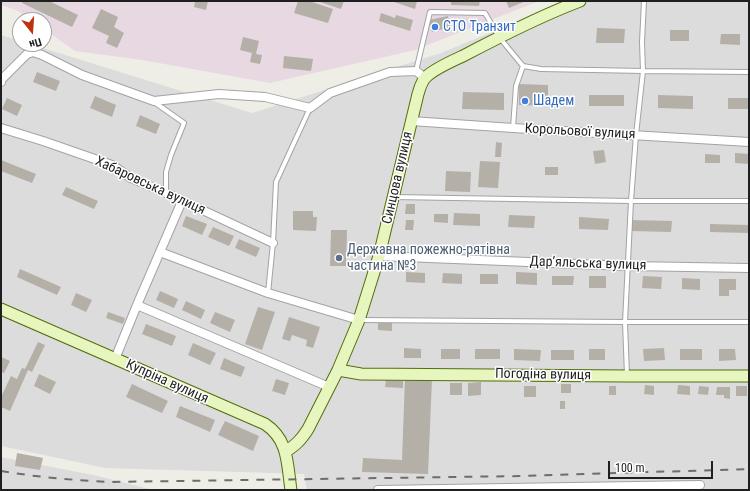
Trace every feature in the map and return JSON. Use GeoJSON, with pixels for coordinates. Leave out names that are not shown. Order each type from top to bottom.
{"type":"FeatureCollection","features":[{"type":"Feature","properties":{"kind":"street"},"geometry":{"type":"LineString","coordinates":[[1,81],[27,54],[34,52],[42,54],[82,75],[154,102],[219,94],[265,97],[310,108],[330,93],[390,72],[421,74],[444,66],[499,36],[580,1]]}},
{"type":"Feature","properties":{"kind":"street","name":"Синцова вулиця"},"geometry":{"type":"LineString","coordinates":[[286,452],[295,446],[302,438],[338,370],[359,320],[379,256],[394,197],[421,85],[421,74]]}},
{"type":"Feature","properties":{"kind":"street","name":"Корольової вулиця"},"geometry":{"type":"LineString","coordinates":[[411,122],[749,142]]}},
{"type":"Feature","properties":{"kind":"street","name":"Хабаровська вулиця"},"geometry":{"type":"LineString","coordinates":[[1,128],[112,165],[131,178],[273,243]]}},
{"type":"Feature","properties":{"kind":"street"},"geometry":{"type":"LineString","coordinates":[[115,359],[182,201]]}},
{"type":"Feature","properties":{"kind":"street"},"geometry":{"type":"LineString","coordinates":[[160,252],[268,293],[359,320]]}},
{"type":"Feature","properties":{"kind":"street","name":"Дар’яльська вулиця"},"geometry":{"type":"LineString","coordinates":[[379,256],[628,266],[749,268]]}},
{"type":"Feature","properties":{"kind":"street"},"geometry":{"type":"LineString","coordinates":[[137,305],[329,387]]}},
{"type":"Feature","properties":{"kind":"street","name":"Купріна вулиця"},"geometry":{"type":"LineString","coordinates":[[1,309],[265,424],[279,436],[283,444],[286,452],[291,490]]}},
{"type":"Feature","properties":{"kind":"street","name":"Погодіна вулиця"},"geometry":{"type":"LineString","coordinates":[[338,370],[361,374],[749,376]]}},
{"type":"Feature","properties":{"kind":"street"},"geometry":{"type":"LineString","coordinates":[[378,490],[700,485]]}},
{"type":"Feature","properties":{"kind":"lane"},"geometry":{"type":"LineString","coordinates":[[627,376],[625,322],[631,201],[643,72],[642,42],[644,1]]}},
{"type":"Feature","properties":{"kind":"lane"},"geometry":{"type":"LineString","coordinates":[[421,74],[430,12],[485,13],[499,36],[523,66],[541,69],[643,72],[749,72]]}},
{"type":"Feature","properties":{"kind":"lane"},"geometry":{"type":"LineString","coordinates":[[513,128],[516,86],[523,66]]}},
{"type":"Feature","properties":{"kind":"lane"},"geometry":{"type":"LineString","coordinates":[[154,102],[184,123],[166,172],[166,193]]}},
{"type":"Feature","properties":{"kind":"lane"},"geometry":{"type":"LineString","coordinates":[[268,293],[273,243],[276,182],[310,108]]}},
{"type":"Feature","properties":{"kind":"lane"},"geometry":{"type":"LineString","coordinates":[[394,197],[631,201],[749,200]]}},
{"type":"Feature","properties":{"kind":"lane"},"geometry":{"type":"LineString","coordinates":[[359,320],[749,322]]}},
{"type":"Feature","properties":{"kind":"shaded area"},"geometry":{"type":"Polygon","coordinates":[[[1,1],[539,1],[415,50],[270,83],[142,60],[75,51],[52,35],[52,12],[19,12],[1,5],[1,1]]]}},
{"type":"Feature","properties":{"kind":"shaded area"},"geometry":{"type":"Polygon","coordinates":[[[567,1],[749,1],[749,490],[307,490],[304,474],[105,468],[1,446],[1,35],[12,38],[12,52],[52,51],[252,113],[441,53],[567,1]]]}},
{"type":"Feature","properties":{"kind":"shaded area"},"geometry":{"type":"Polygon","coordinates":[[[1,457],[98,476],[154,490],[1,490],[1,457]]]}},
{"type":"Feature","properties":{"kind":"building"},"geometry":{"type":"Polygon","coordinates":[[[23,1],[49,1],[78,15],[72,27],[52,17],[52,12],[41,12],[22,3],[23,1]]]}},
{"type":"Feature","properties":{"kind":"building"},"geometry":{"type":"Polygon","coordinates":[[[195,1],[208,1],[206,10],[194,7],[195,1]]]}},
{"type":"Feature","properties":{"kind":"building"},"geometry":{"type":"Polygon","coordinates":[[[298,1],[309,1],[333,9],[328,23],[294,13],[298,1]]]}},
{"type":"Feature","properties":{"kind":"building"},"geometry":{"type":"Polygon","coordinates":[[[317,1],[344,1],[341,9],[317,1]]]}},
{"type":"Feature","properties":{"kind":"building"},"geometry":{"type":"Polygon","coordinates":[[[391,1],[417,1],[415,9],[391,1]]]}},
{"type":"Feature","properties":{"kind":"building"},"geometry":{"type":"Polygon","coordinates":[[[451,1],[480,1],[479,6],[451,5],[451,1]]]}},
{"type":"Feature","properties":{"kind":"building"},"geometry":{"type":"Polygon","coordinates":[[[506,1],[526,1],[509,8],[506,1]]]}},
{"type":"Feature","properties":{"kind":"building"},"geometry":{"type":"Polygon","coordinates":[[[101,9],[118,17],[114,27],[124,33],[117,48],[106,43],[109,36],[92,28],[101,9]]]}},
{"type":"Feature","properties":{"kind":"building"},"geometry":{"type":"Polygon","coordinates":[[[381,13],[395,18],[396,15],[413,20],[410,31],[379,21],[381,13]]]}},
{"type":"Feature","properties":{"kind":"building"},"geometry":{"type":"Polygon","coordinates":[[[448,16],[450,27],[432,32],[429,20],[448,16]]]}},
{"type":"Feature","properties":{"kind":"building"},"geometry":{"type":"Polygon","coordinates":[[[597,28],[625,29],[624,43],[596,43],[597,28]]]}},
{"type":"Feature","properties":{"kind":"building"},"geometry":{"type":"Polygon","coordinates":[[[670,30],[689,30],[689,41],[670,41],[670,30]]]}},
{"type":"Feature","properties":{"kind":"building"},"geometry":{"type":"Polygon","coordinates":[[[721,34],[740,34],[740,45],[720,44],[721,34]]]}},
{"type":"Feature","properties":{"kind":"building"},"geometry":{"type":"Polygon","coordinates":[[[243,37],[259,41],[256,54],[262,55],[260,64],[250,62],[252,53],[240,50],[243,37]]]}},
{"type":"Feature","properties":{"kind":"building"},"geometry":{"type":"Polygon","coordinates":[[[284,56],[313,59],[311,71],[283,68],[284,56]]]}},
{"type":"Feature","properties":{"kind":"building"},"geometry":{"type":"Polygon","coordinates":[[[37,72],[60,81],[56,91],[33,82],[37,72]]]}},
{"type":"Feature","properties":{"kind":"building"},"geometry":{"type":"Polygon","coordinates":[[[519,84],[548,85],[548,106],[519,105],[519,84]]]}},
{"type":"Feature","properties":{"kind":"building"},"geometry":{"type":"Polygon","coordinates":[[[463,92],[504,93],[504,110],[462,109],[463,92]]]}},
{"type":"Feature","properties":{"kind":"building"},"geometry":{"type":"Polygon","coordinates":[[[589,95],[624,95],[624,106],[589,106],[589,95]]]}},
{"type":"Feature","properties":{"kind":"building"},"geometry":{"type":"Polygon","coordinates":[[[658,95],[693,96],[693,109],[658,108],[658,95]]]}},
{"type":"Feature","properties":{"kind":"building"},"geometry":{"type":"Polygon","coordinates":[[[95,96],[116,105],[112,117],[90,108],[95,96]]]}},
{"type":"Feature","properties":{"kind":"building"},"geometry":{"type":"Polygon","coordinates":[[[7,98],[22,105],[17,116],[2,109],[7,98]]]}},
{"type":"Feature","properties":{"kind":"building"},"geometry":{"type":"Polygon","coordinates":[[[728,98],[749,98],[749,109],[728,109],[728,98]]]}},
{"type":"Feature","properties":{"kind":"building"},"geometry":{"type":"Polygon","coordinates":[[[140,115],[160,124],[156,134],[136,126],[140,115]]]}},
{"type":"Feature","properties":{"kind":"building"},"geometry":{"type":"Polygon","coordinates":[[[496,142],[502,143],[501,157],[495,157],[496,142]]]}},
{"type":"Feature","properties":{"kind":"building"},"geometry":{"type":"Polygon","coordinates":[[[604,150],[606,162],[595,164],[593,151],[604,150]]]}},
{"type":"Feature","properties":{"kind":"building"},"geometry":{"type":"Polygon","coordinates":[[[735,153],[749,154],[749,164],[735,163],[735,153]]]}},
{"type":"Feature","properties":{"kind":"building"},"geometry":{"type":"Polygon","coordinates":[[[705,154],[720,155],[720,163],[705,163],[705,154]]]}},
{"type":"Feature","properties":{"kind":"building"},"geometry":{"type":"Polygon","coordinates":[[[1,160],[36,174],[32,183],[1,171],[1,160]]]}},
{"type":"Feature","properties":{"kind":"building"},"geometry":{"type":"Polygon","coordinates":[[[480,161],[500,162],[498,188],[478,187],[480,161]]]}},
{"type":"Feature","properties":{"kind":"building"},"geometry":{"type":"Polygon","coordinates":[[[545,167],[558,167],[558,175],[545,175],[545,167]]]}},
{"type":"Feature","properties":{"kind":"building"},"geometry":{"type":"Polygon","coordinates":[[[446,171],[471,172],[470,192],[445,191],[446,171]]]}},
{"type":"Feature","properties":{"kind":"building"},"geometry":{"type":"Polygon","coordinates":[[[66,187],[98,201],[94,209],[62,195],[66,187]]]}},
{"type":"Feature","properties":{"kind":"building"},"geometry":{"type":"Polygon","coordinates":[[[406,204],[415,204],[415,214],[405,214],[406,204]]]}},
{"type":"Feature","properties":{"kind":"building"},"geometry":{"type":"Polygon","coordinates":[[[293,211],[313,211],[313,217],[317,217],[316,231],[293,230],[293,211]]]}},
{"type":"Feature","properties":{"kind":"building"},"geometry":{"type":"Polygon","coordinates":[[[454,213],[480,214],[480,226],[453,225],[454,213]]]}},
{"type":"Feature","properties":{"kind":"building"},"geometry":{"type":"Polygon","coordinates":[[[434,214],[448,214],[448,223],[434,222],[434,214]]]}},
{"type":"Feature","properties":{"kind":"building"},"geometry":{"type":"Polygon","coordinates":[[[509,215],[535,216],[534,228],[508,227],[509,215]]]}},
{"type":"Feature","properties":{"kind":"building"},"geometry":{"type":"Polygon","coordinates":[[[186,216],[207,224],[202,235],[182,226],[186,216]]]}},
{"type":"Feature","properties":{"kind":"building"},"geometry":{"type":"Polygon","coordinates":[[[579,217],[609,219],[608,230],[579,229],[579,217]]]}},
{"type":"Feature","properties":{"kind":"building"},"geometry":{"type":"Polygon","coordinates":[[[406,220],[414,220],[413,230],[405,230],[406,220]]]}},
{"type":"Feature","properties":{"kind":"building"},"geometry":{"type":"Polygon","coordinates":[[[631,220],[672,221],[671,232],[631,231],[631,220]]]}},
{"type":"Feature","properties":{"kind":"building"},"geometry":{"type":"Polygon","coordinates":[[[710,224],[749,225],[749,233],[710,232],[710,224]]]}},
{"type":"Feature","properties":{"kind":"building"},"geometry":{"type":"Polygon","coordinates":[[[213,227],[234,236],[229,246],[208,237],[213,227]]]}},
{"type":"Feature","properties":{"kind":"building"},"geometry":{"type":"Polygon","coordinates":[[[331,230],[347,230],[346,266],[330,266],[331,230]]]}},
{"type":"Feature","properties":{"kind":"building"},"geometry":{"type":"Polygon","coordinates":[[[239,239],[260,248],[256,257],[235,248],[239,239]]]}},
{"type":"Feature","properties":{"kind":"building"},"geometry":{"type":"Polygon","coordinates":[[[20,269],[61,287],[57,295],[17,277],[20,269]]]}},
{"type":"Feature","properties":{"kind":"building"},"geometry":{"type":"Polygon","coordinates":[[[406,272],[425,273],[425,283],[406,282],[406,272]]]}},
{"type":"Feature","properties":{"kind":"building"},"geometry":{"type":"Polygon","coordinates":[[[516,272],[537,273],[537,285],[516,284],[516,272]]]}},
{"type":"Feature","properties":{"kind":"building"},"geometry":{"type":"Polygon","coordinates":[[[443,273],[462,274],[462,284],[442,283],[443,273]]]}},
{"type":"Feature","properties":{"kind":"building"},"geometry":{"type":"Polygon","coordinates":[[[480,274],[498,274],[498,284],[480,284],[480,274]]]}},
{"type":"Feature","properties":{"kind":"building"},"geometry":{"type":"Polygon","coordinates":[[[552,276],[574,276],[573,285],[552,285],[552,276]]]}},
{"type":"Feature","properties":{"kind":"building"},"geometry":{"type":"Polygon","coordinates":[[[589,276],[606,276],[606,288],[589,288],[589,276]]]}},
{"type":"Feature","properties":{"kind":"building"},"geometry":{"type":"Polygon","coordinates":[[[643,276],[662,277],[661,289],[642,288],[643,276]]]}},
{"type":"Feature","properties":{"kind":"building"},"geometry":{"type":"Polygon","coordinates":[[[682,278],[700,279],[700,290],[682,289],[682,278]]]}},
{"type":"Feature","properties":{"kind":"building"},"geometry":{"type":"Polygon","coordinates":[[[719,279],[736,279],[736,290],[729,290],[729,296],[719,296],[719,279]]]}},
{"type":"Feature","properties":{"kind":"building"},"geometry":{"type":"Polygon","coordinates":[[[160,291],[178,299],[174,308],[156,300],[160,291]]]}},
{"type":"Feature","properties":{"kind":"building"},"geometry":{"type":"Polygon","coordinates":[[[76,293],[92,300],[86,312],[71,305],[76,293]]]}},
{"type":"Feature","properties":{"kind":"building"},"geometry":{"type":"Polygon","coordinates":[[[186,301],[205,310],[201,319],[182,310],[186,301]]]}},
{"type":"Feature","properties":{"kind":"building"},"geometry":{"type":"Polygon","coordinates":[[[258,307],[275,312],[262,350],[245,344],[258,307]]]}},
{"type":"Feature","properties":{"kind":"building"},"geometry":{"type":"Polygon","coordinates":[[[108,312],[125,318],[123,324],[106,318],[108,312]]]}},
{"type":"Feature","properties":{"kind":"building"},"geometry":{"type":"Polygon","coordinates":[[[215,312],[235,320],[230,332],[210,323],[215,312]]]}},
{"type":"Feature","properties":{"kind":"building"},"geometry":{"type":"Polygon","coordinates":[[[289,317],[320,327],[313,348],[306,346],[307,340],[292,335],[290,341],[282,339],[289,317]]]}},
{"type":"Feature","properties":{"kind":"building"},"geometry":{"type":"Polygon","coordinates":[[[378,322],[392,323],[392,331],[378,330],[378,322]]]}},
{"type":"Feature","properties":{"kind":"building"},"geometry":{"type":"Polygon","coordinates":[[[146,324],[176,336],[172,346],[142,334],[146,324]]]}},
{"type":"Feature","properties":{"kind":"building"},"geometry":{"type":"Polygon","coordinates":[[[38,342],[45,345],[32,372],[28,370],[10,411],[1,407],[1,397],[11,376],[17,379],[22,368],[25,369],[38,342]]]}},
{"type":"Feature","properties":{"kind":"building"},"geometry":{"type":"Polygon","coordinates":[[[193,343],[216,353],[210,365],[188,355],[193,343]]]}},
{"type":"Feature","properties":{"kind":"building"},"geometry":{"type":"Polygon","coordinates":[[[404,348],[421,349],[421,358],[404,358],[404,348]]]}},
{"type":"Feature","properties":{"kind":"building"},"geometry":{"type":"Polygon","coordinates":[[[664,348],[665,360],[644,361],[643,349],[664,348]]]}},
{"type":"Feature","properties":{"kind":"building"},"geometry":{"type":"Polygon","coordinates":[[[441,349],[460,349],[460,359],[441,359],[441,349]]]}},
{"type":"Feature","properties":{"kind":"building"},"geometry":{"type":"Polygon","coordinates":[[[475,349],[500,349],[500,359],[475,359],[475,349]]]}},
{"type":"Feature","properties":{"kind":"building"},"geometry":{"type":"Polygon","coordinates":[[[514,349],[541,350],[540,361],[514,360],[514,349]]]}},
{"type":"Feature","properties":{"kind":"building"},"geometry":{"type":"Polygon","coordinates":[[[589,349],[605,349],[605,360],[589,360],[589,349]]]}},
{"type":"Feature","properties":{"kind":"building"},"geometry":{"type":"Polygon","coordinates":[[[680,349],[702,349],[702,360],[680,360],[680,349]]]}},
{"type":"Feature","properties":{"kind":"building"},"geometry":{"type":"Polygon","coordinates":[[[719,349],[735,349],[736,360],[719,361],[719,349]]]}},
{"type":"Feature","properties":{"kind":"building"},"geometry":{"type":"Polygon","coordinates":[[[551,350],[574,350],[574,360],[551,360],[551,350]]]}},
{"type":"Feature","properties":{"kind":"building"},"geometry":{"type":"Polygon","coordinates":[[[1,357],[10,361],[4,373],[1,372],[1,357]]]}},
{"type":"Feature","properties":{"kind":"building"},"geometry":{"type":"Polygon","coordinates":[[[224,358],[245,367],[241,377],[220,369],[224,358]]]}},
{"type":"Feature","properties":{"kind":"building"},"geometry":{"type":"Polygon","coordinates":[[[39,374],[56,382],[50,394],[34,386],[39,374]]]}},
{"type":"Feature","properties":{"kind":"building"},"geometry":{"type":"Polygon","coordinates":[[[405,378],[432,379],[428,474],[362,472],[363,458],[402,460],[405,378]]]}},
{"type":"Feature","properties":{"kind":"building"},"geometry":{"type":"Polygon","coordinates":[[[276,379],[289,383],[285,395],[272,391],[276,379]]]}},
{"type":"Feature","properties":{"kind":"building"},"geometry":{"type":"Polygon","coordinates":[[[386,380],[403,381],[403,388],[385,387],[386,380]]]}},
{"type":"Feature","properties":{"kind":"building"},"geometry":{"type":"Polygon","coordinates":[[[481,382],[481,395],[468,396],[468,383],[481,382]]]}},
{"type":"Feature","properties":{"kind":"building"},"geometry":{"type":"Polygon","coordinates":[[[450,383],[462,383],[462,395],[450,395],[450,383]]]}},
{"type":"Feature","properties":{"kind":"building"},"geometry":{"type":"Polygon","coordinates":[[[132,384],[168,401],[162,413],[126,397],[132,384]]]}},
{"type":"Feature","properties":{"kind":"building"},"geometry":{"type":"Polygon","coordinates":[[[561,384],[571,384],[571,393],[561,393],[561,384]]]}},
{"type":"Feature","properties":{"kind":"building"},"geometry":{"type":"Polygon","coordinates":[[[645,385],[654,386],[654,395],[644,394],[645,385]]]}},
{"type":"Feature","properties":{"kind":"building"},"geometry":{"type":"Polygon","coordinates":[[[678,385],[690,386],[690,395],[677,394],[678,385]]]}},
{"type":"Feature","properties":{"kind":"building"},"geometry":{"type":"Polygon","coordinates":[[[524,386],[536,386],[536,397],[524,397],[524,386]]]}},
{"type":"Feature","properties":{"kind":"building"},"geometry":{"type":"Polygon","coordinates":[[[609,386],[616,386],[616,395],[609,395],[609,386]]]}},
{"type":"Feature","properties":{"kind":"building"},"geometry":{"type":"Polygon","coordinates":[[[699,386],[709,387],[708,395],[698,394],[699,386]]]}},
{"type":"Feature","properties":{"kind":"building"},"geometry":{"type":"Polygon","coordinates":[[[736,386],[747,386],[747,396],[736,396],[736,386]]]}},
{"type":"Feature","properties":{"kind":"building"},"geometry":{"type":"Polygon","coordinates":[[[717,387],[730,387],[730,399],[724,398],[724,395],[716,395],[717,387]]]}},
{"type":"Feature","properties":{"kind":"building"},"geometry":{"type":"Polygon","coordinates":[[[560,401],[565,401],[565,409],[560,409],[560,401]]]}},
{"type":"Feature","properties":{"kind":"building"},"geometry":{"type":"Polygon","coordinates":[[[180,406],[215,420],[210,432],[176,417],[180,406]]]}},
{"type":"Feature","properties":{"kind":"building"},"geometry":{"type":"Polygon","coordinates":[[[225,421],[259,436],[253,451],[218,435],[225,421]]]}},
{"type":"Feature","properties":{"kind":"building"},"geometry":{"type":"Polygon","coordinates":[[[17,453],[43,458],[40,470],[15,466],[17,453]]]}},
{"type":"Feature","properties":{"kind":"railway"},"geometry":{"type":"LineString","coordinates":[[1,471],[54,478],[108,482],[523,476],[749,469]]}},
{"type":"Feature","properties":{"kind":"place","name":"СТО Транзит"},"geometry":{"type":"Point","coordinates":[435,27]}},
{"type":"Feature","properties":{"kind":"place","name":"Шадем"},"geometry":{"type":"Point","coordinates":[525,101]}},
{"type":"Feature","properties":{"kind":"place","name":"Державна пожежно-рятівна частина №3"},"geometry":{"type":"Point","coordinates":[339,258]}}]}
